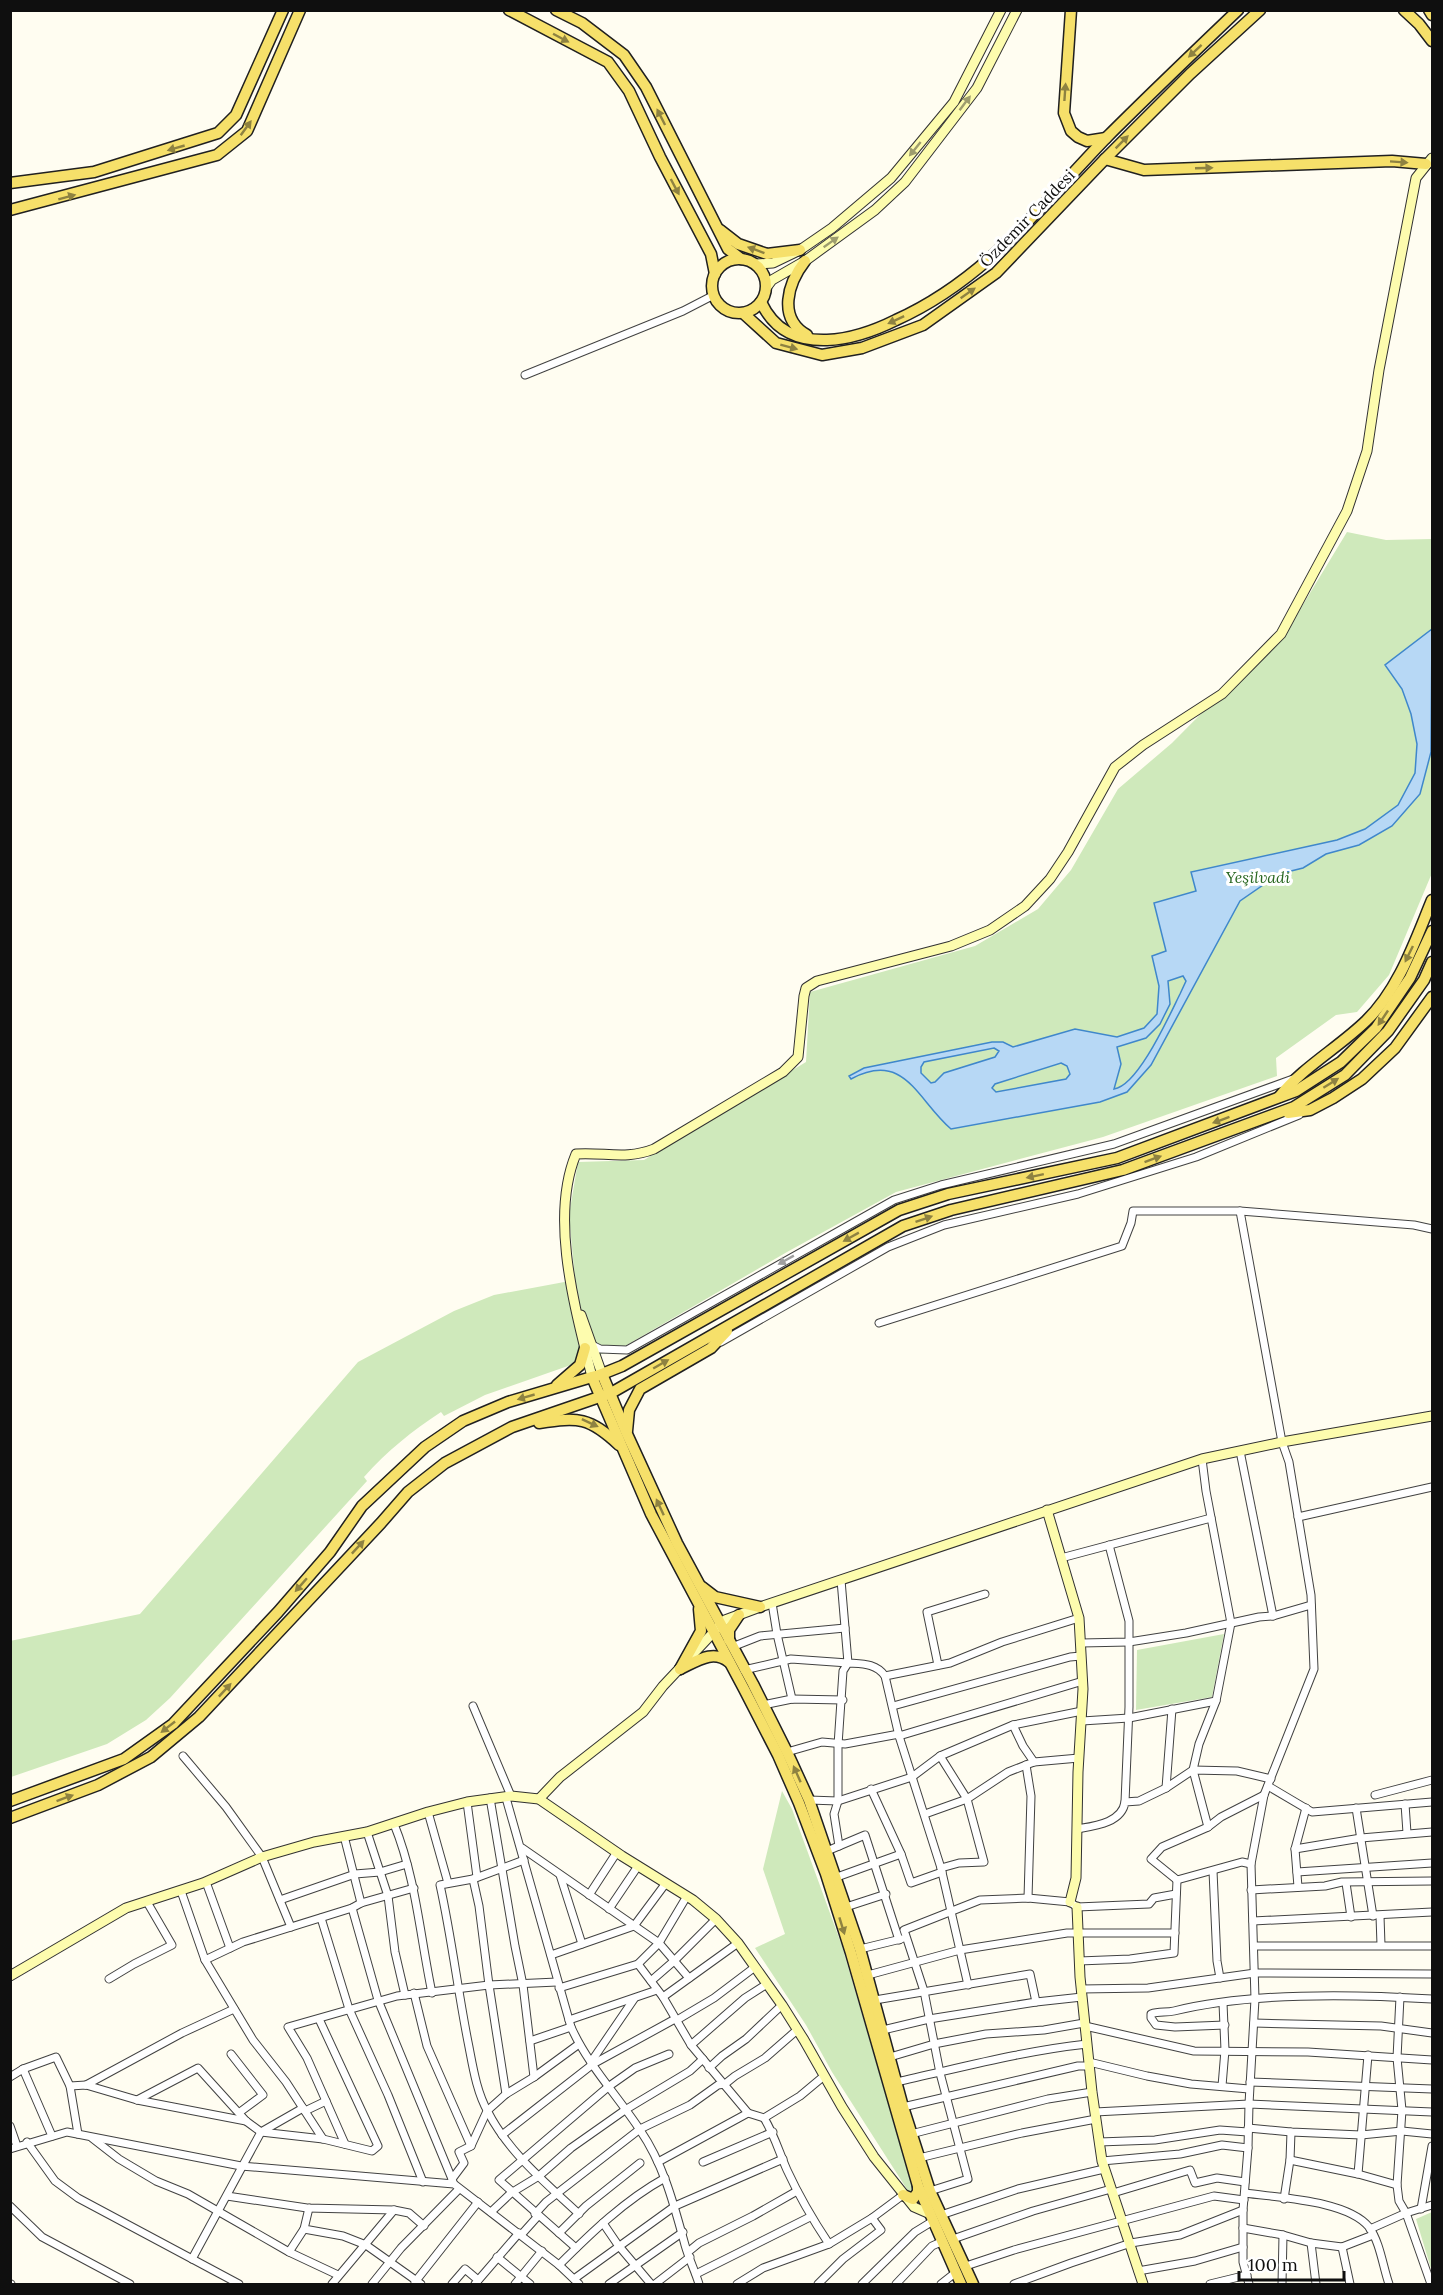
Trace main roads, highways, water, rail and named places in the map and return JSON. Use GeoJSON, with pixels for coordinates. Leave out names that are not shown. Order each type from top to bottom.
{"type":"FeatureCollection","features":[{"type":"Feature","properties":{"kind":"main road"},"geometry":{"type":"LineString","coordinates":[[10,183],[94,172],[218,133],[236,115],[283,10]]}},
{"type":"Feature","properties":{"kind":"main road"},"geometry":{"type":"LineString","coordinates":[[10,210],[217,155],[247,131],[300,10]]}},
{"type":"Feature","properties":{"kind":"main road"},"geometry":{"type":"LineString","coordinates":[[509,10],[608,62],[629,92],[711,254],[715,274],[712,285],[714,295],[723,308],[732,312],[743,313],[753,309],[761,302],[766,288],[763,272],[756,264],[741,259],[728,249],[646,87],[624,55],[582,23],[556,10]]}},
{"type":"Feature","properties":{"kind":"main road"},"geometry":{"type":"LineString","coordinates":[[1071,10],[1064,113],[1071,131],[1078,137],[1087,141],[1106,138]]}},
{"type":"Feature","properties":{"kind":"main road","name":"Özdemir Caddesi"},"geometry":{"type":"LineString","coordinates":[[761,302],[768,317],[785,332],[804,339],[837,340],[870,332],[943,295],[1006,245],[1106,138],[1238,10]]}},
{"type":"Feature","properties":{"kind":"main road","name":"Özdemir Caddesi"},"geometry":{"type":"LineString","coordinates":[[743,313],[776,343],[822,355],[862,348],[923,325],[996,273],[1190,74],[1260,10]]}},
{"type":"Feature","properties":{"kind":"main road"},"geometry":{"type":"LineString","coordinates":[[1404,10],[1432,41]]}},
{"type":"Feature","properties":{"kind":"main road"},"geometry":{"type":"LineString","coordinates":[[1429,10],[1432,15]]}},
{"type":"Feature","properties":{"kind":"main road"},"geometry":{"type":"LineString","coordinates":[[1105,159],[1144,170],[1429,161]]}},
{"type":"Feature","properties":{"kind":"main road"},"geometry":{"type":"LineString","coordinates":[[717,228],[738,244],[767,254],[802,255],[789,289],[789,313],[797,329],[818,340]]}},
{"type":"Feature","properties":{"kind":"main road"},"geometry":{"type":"LineString","coordinates":[[715,274],[725,263],[741,259]]}},
{"type":"Feature","properties":{"kind":"main road"},"geometry":{"type":"LineString","coordinates":[[1276,1099],[1293,1079],[1367,1020],[1394,985],[1432,900]]}},
{"type":"Feature","properties":{"kind":"main road"},"geometry":{"type":"LineString","coordinates":[[10,1801],[124,1759],[174,1724],[293,1595],[330,1552],[362,1506],[425,1447],[462,1421],[508,1402],[597,1376],[622,1366],[899,1210],[948,1194],[1117,1158],[1296,1091],[1341,1062],[1376,1028],[1410,978],[1432,931]]}},
{"type":"Feature","properties":{"kind":"main road"},"geometry":{"type":"LineString","coordinates":[[10,1818],[98,1785],[151,1757],[199,1717],[408,1492],[445,1463],[512,1427],[605,1395],[903,1226],[951,1210],[1123,1170],[1294,1107],[1345,1075],[1388,1031],[1424,981],[1432,962]]}},
{"type":"Feature","properties":{"kind":"main road"},"geometry":{"type":"LineString","coordinates":[[1275,1114],[1310,1110],[1334,1098],[1362,1079],[1395,1048],[1432,997]]}},
{"type":"Feature","properties":{"kind":"main road"},"geometry":{"type":"LineString","coordinates":[[627,1434],[629,1410],[640,1389],[711,1348],[735,1322]]}},
{"type":"Feature","properties":{"kind":"main road"},"geometry":{"type":"LineString","coordinates":[[554,1389],[580,1365],[588,1347]]}},
{"type":"Feature","properties":{"kind":"main road"},"geometry":{"type":"LineString","coordinates":[[597,1376],[623,1449],[651,1514],[698,1603],[731,1645],[787,1752],[809,1800],[837,1877],[868,1975],[903,2107],[930,2192],[934,2217]]}},
{"type":"Feature","properties":{"kind":"main road"},"geometry":{"type":"LineString","coordinates":[[605,1395],[627,1434],[677,1543],[698,1582],[730,1663],[778,1755],[826,1874],[918,2186],[947,2240],[966,2266],[973,2284]]}},
{"type":"Feature","properties":{"kind":"main road"},"geometry":{"type":"LineString","coordinates":[[512,1427],[580,1419],[602,1429],[623,1449]]}},
{"type":"Feature","properties":{"kind":"main road"},"geometry":{"type":"LineString","coordinates":[[698,1582],[715,1597],[760,1607]]}},
{"type":"Feature","properties":{"kind":"main road"},"geometry":{"type":"LineString","coordinates":[[698,1603],[701,1631],[680,1669],[715,1655],[723,1657],[730,1663]]}},
{"type":"Feature","properties":{"kind":"main road"},"geometry":{"type":"LineString","coordinates":[[731,1645],[729,1630],[739,1615]]}},
{"type":"Feature","properties":{"kind":"main road"},"geometry":{"type":"LineString","coordinates":[[903,2195],[913,2199],[918,2192],[918,2186]]}},
{"type":"Feature","properties":{"kind":"main road"},"geometry":{"type":"LineString","coordinates":[[947,2240],[955,2272],[961,2284]]}},
{"type":"Feature","properties":{"kind":"water"},"geometry":{"type":"Polygon","coordinates":[[[1432,629],[1431,752],[1420,794],[1392,826],[1359,845],[1326,854],[1303,868],[1279,874],[1240,901],[1151,1065],[1127,1092],[1100,1102],[951,1129],[919,1093],[897,1074],[885,1070],[869,1072],[851,1079],[849,1076],[864,1068],[992,1042],[1003,1042],[1013,1047],[1075,1029],[1117,1037],[1144,1028],[1157,1014],[1159,986],[1152,956],[1166,951],[1154,903],[1196,891],[1191,872],[1337,840],[1365,829],[1398,805],[1415,773],[1417,744],[1411,714],[1402,689],[1385,665],[1432,629]],[[1183,976],[1168,981],[1170,1004],[1160,1024],[1146,1038],[1117,1047],[1121,1064],[1114,1089],[1133,1076],[1152,1049],[1186,981],[1183,976]],[[994,1048],[924,1062],[921,1073],[931,1083],[944,1073],[995,1057],[999,1051],[994,1048]],[[1061,1063],[995,1084],[992,1088],[996,1092],[1066,1079],[1070,1074],[1067,1066],[1061,1063]]]}},
{"type":"Feature","properties":{"kind":"park label","name":"Yeşilvadi"},"geometry":{"type":"Point","coordinates":[1258,877]}}]}
